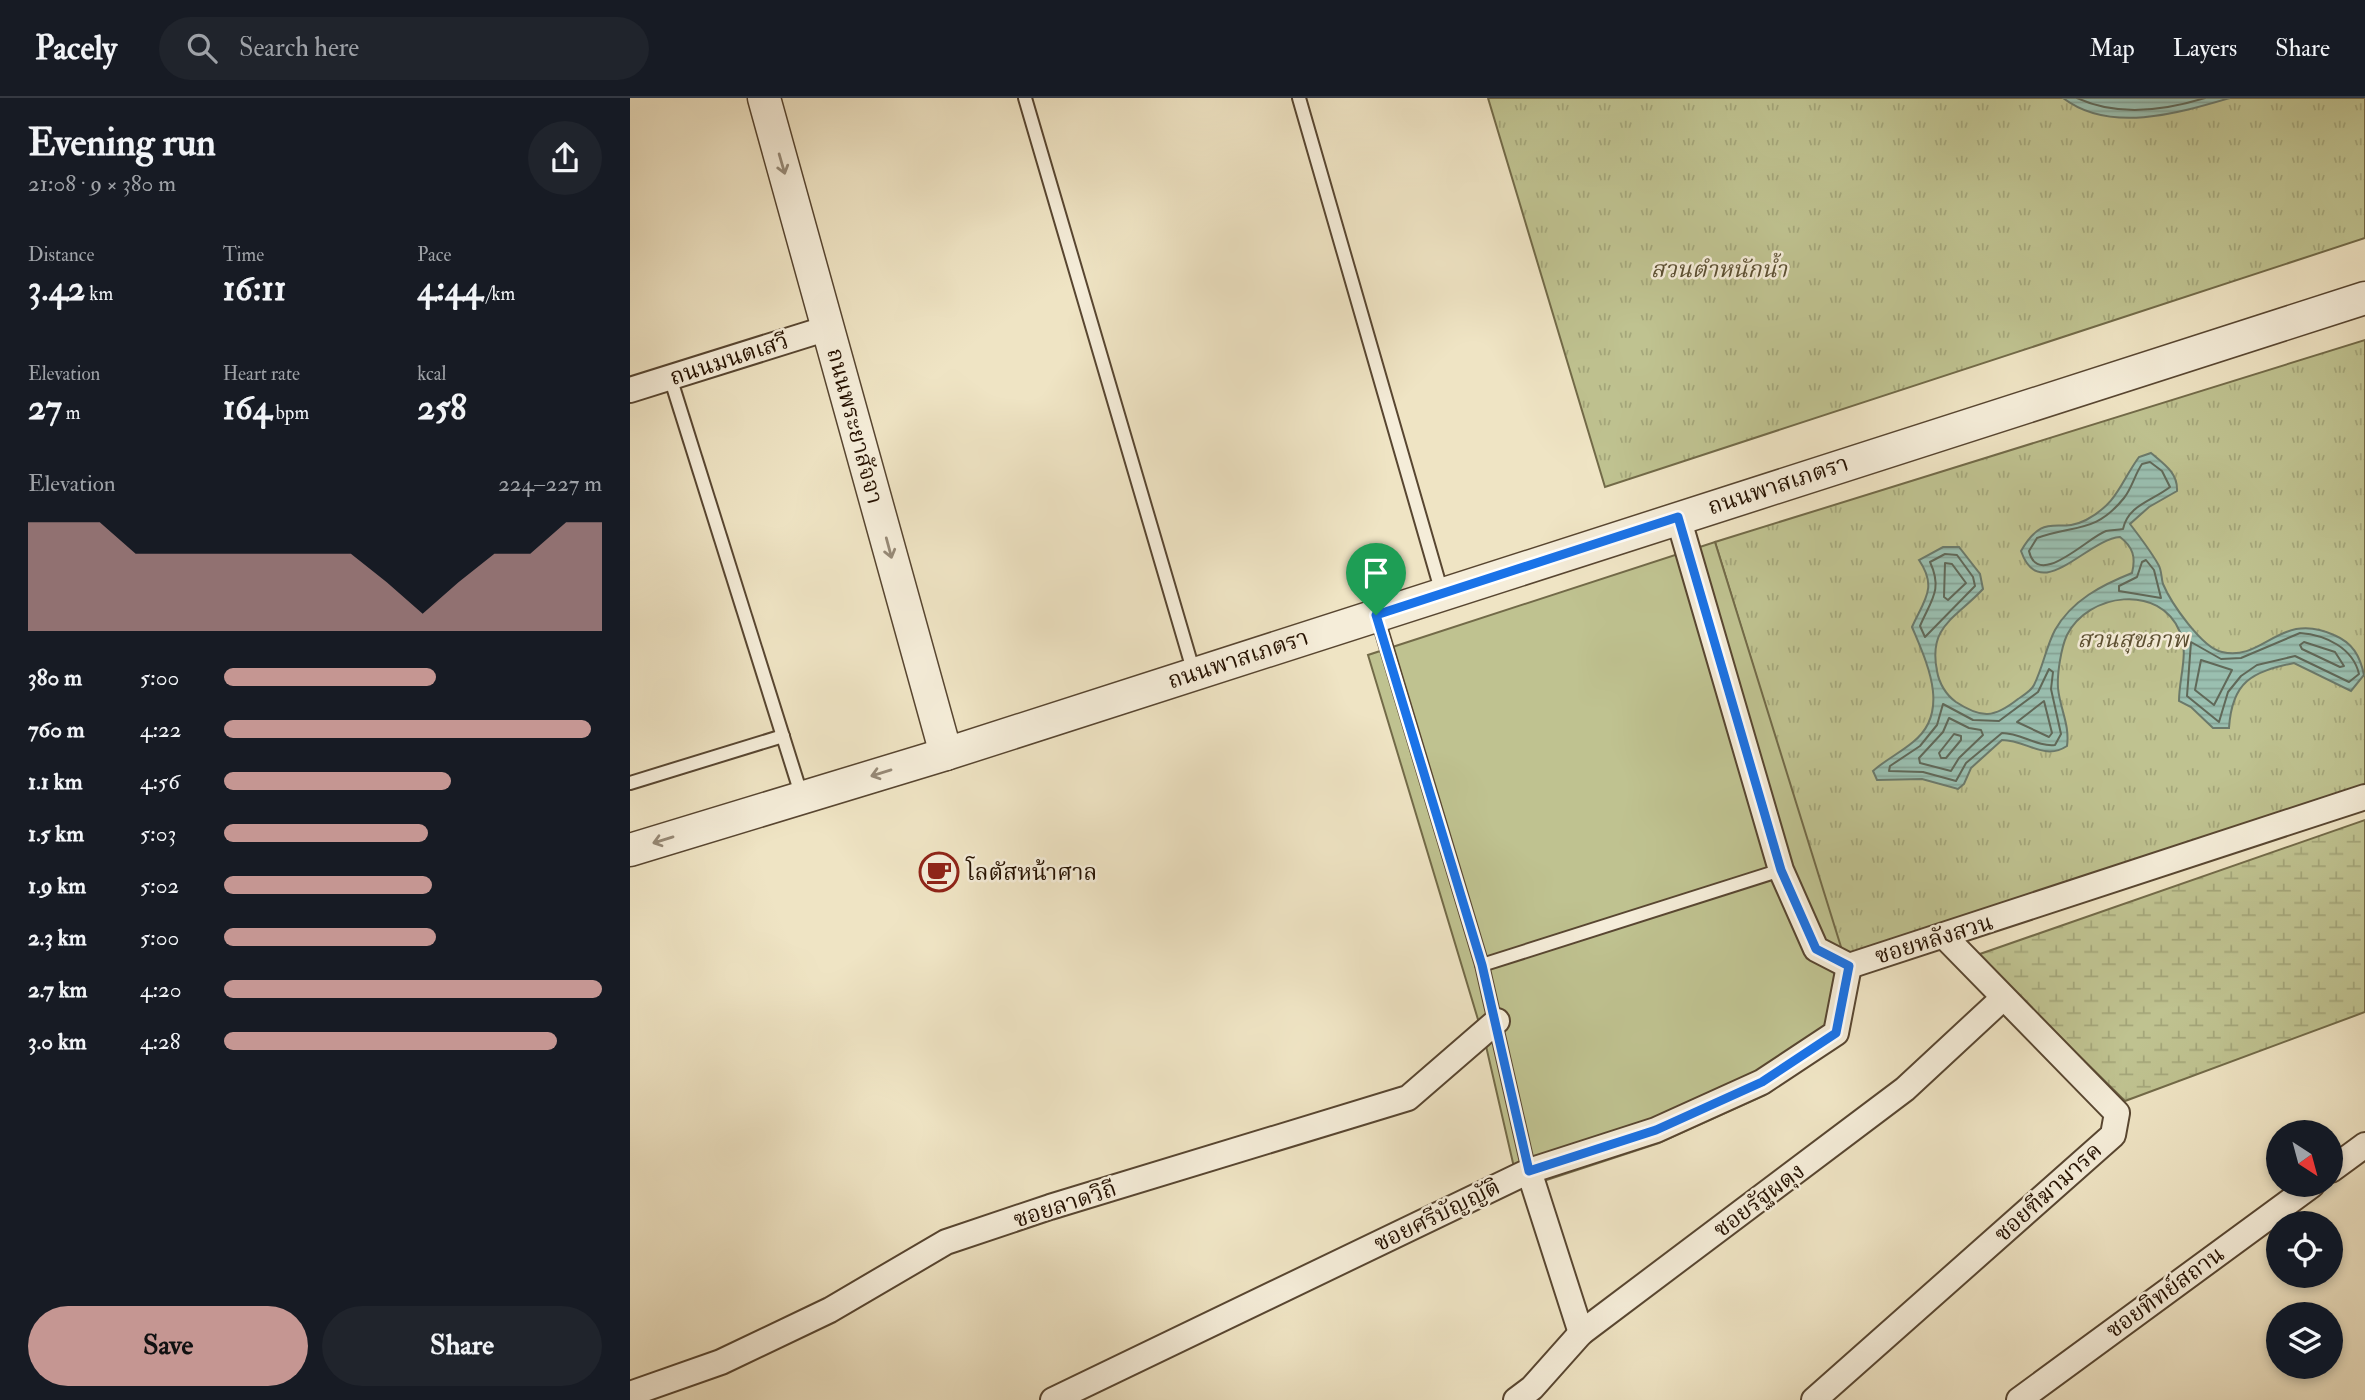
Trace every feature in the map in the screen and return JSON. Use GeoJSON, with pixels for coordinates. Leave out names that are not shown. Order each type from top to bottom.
{"type":"FeatureCollection","features":[{"type":"Feature","properties":{"kind":"street","name":"ถนนพระยาสัจจา"},"geometry":{"type":"LineString","coordinates":[[764,98],[946,754]]}},
{"type":"Feature","properties":{"kind":"street","name":"ถนนพาสเภตรา"},"geometry":{"type":"LineString","coordinates":[[630,850],[946,754],[2365,298]]}},
{"type":"Feature","properties":{"kind":"street","name":"ถนนมนตเสวี"},"geometry":{"type":"LineString","coordinates":[[630,390],[828,328]]}},
{"type":"Feature","properties":{"kind":"street","name":"ซอยหลังสวน"},"geometry":{"type":"LineString","coordinates":[[1678,517],[1781,870],[1816,949],[1849,966],[1945,937],[2365,797]]}},
{"type":"Feature","properties":{"kind":"street","name":"ซอยฑีฆามารค"},"geometry":{"type":"LineString","coordinates":[[1814,1400],[2113,1135],[2117,1113],[2002,999],[1945,937]]}},
{"type":"Feature","properties":{"kind":"street","name":"ซอยศรีบัญญัติ"},"geometry":{"type":"LineString","coordinates":[[1053,1400],[1529,1171],[1656,1130],[1762,1082],[1836,1033],[1849,966]]}},
{"type":"Feature","properties":{"kind":"street","name":"ซอยรัฐผดุง"},"geometry":{"type":"LineString","coordinates":[[1516,1400],[1532,1388],[1581,1333],[1905,1089],[2002,999]]}},
{"type":"Feature","properties":{"kind":"street","name":"ซอยลาดวิถี"},"geometry":{"type":"LineString","coordinates":[[630,1394],[721,1362],[830,1310],[946,1242],[1051,1207],[1408,1098],[1497,1021]]}},
{"type":"Feature","properties":{"kind":"street"},"geometry":{"type":"LineString","coordinates":[[2343,1161],[2365,1145]]}},
{"type":"Feature","properties":{"kind":"street"},"geometry":{"type":"LineString","coordinates":[[1529,1171],[1581,1333]]}},
{"type":"Feature","properties":{"kind":"street","name":"ซอยทิทย์สถาน"},"geometry":{"type":"LineString","coordinates":[[2019,1400],[2296,1197]]}},
{"type":"Feature","properties":{"kind":"lane"},"geometry":{"type":"LineString","coordinates":[[1025,98],[1194,673]]}},
{"type":"Feature","properties":{"kind":"lane"},"geometry":{"type":"LineString","coordinates":[[1299,98],[1442,593]]}},
{"type":"Feature","properties":{"kind":"lane"},"geometry":{"type":"LineString","coordinates":[[670,377],[802,797]]}},
{"type":"Feature","properties":{"kind":"lane"},"geometry":{"type":"LineString","coordinates":[[1376,615],[1482,965],[1497,1021],[1529,1171]]}},
{"type":"Feature","properties":{"kind":"lane"},"geometry":{"type":"LineString","coordinates":[[630,783],[783,736]]}},
{"type":"Feature","properties":{"kind":"lane"},"geometry":{"type":"LineString","coordinates":[[1482,965],[1781,870]]}},
{"type":"Feature","properties":{"kind":"green space","name":"สวนตำหนักน้ำ"},"geometry":{"type":"Polygon","coordinates":[[[1488,98],[2365,98],[2365,238],[1605,487],[1488,98]]]}},
{"type":"Feature","properties":{"kind":"green space","name":"สวนสุขภาพ"},"geometry":{"type":"Polygon","coordinates":[[[2365,340],[2365,794],[1842,956],[1715,542],[2365,340]]]}},
{"type":"Feature","properties":{"kind":"green space"},"geometry":{"type":"Polygon","coordinates":[[[1715,542],[1851,979],[1838,1046],[1765,1095],[1659,1143],[1519,1189],[1486,1046],[1368,655],[1715,542]]]}},
{"type":"Feature","properties":{"kind":"green space"},"geometry":{"type":"Polygon","coordinates":[[[2365,820],[2365,1012],[2125,1101],[1977,955],[2365,820]]]}},
{"type":"Feature","properties":{"kind":"water"},"geometry":{"type":"Polygon","coordinates":[[[2063,98],[2230,98],[2167,114],[2123,118],[2082,109],[2063,98]]]}},
{"type":"Feature","properties":{"kind":"water"},"geometry":{"type":"Polygon","coordinates":[[[2151,453],[2173,474],[2177,491],[2149,507],[2130,524],[2158,564],[2167,592],[2188,624],[2205,642],[2222,652],[2250,650],[2286,632],[2300,629],[2315,629],[2334,635],[2351,646],[2362,668],[2364,675],[2351,691],[2294,663],[2279,666],[2247,681],[2235,699],[2229,728],[2213,728],[2191,707],[2179,701],[2184,648],[2180,632],[2170,616],[2157,606],[2141,600],[2124,599],[2091,610],[2077,621],[2065,640],[2058,682],[2067,746],[2059,750],[2043,751],[2002,740],[1971,768],[1964,784],[1958,789],[1922,779],[1877,780],[1873,771],[1913,742],[1924,730],[1931,716],[1933,702],[1929,671],[1912,627],[1928,586],[1928,578],[1919,560],[1943,547],[1959,547],[1980,574],[1983,589],[1940,633],[1936,643],[1937,671],[1946,692],[1965,708],[1981,714],[2002,710],[2033,687],[2055,630],[2070,610],[2099,588],[2132,573],[2133,567],[2131,549],[2120,537],[2107,540],[2052,571],[2040,572],[2029,566],[2021,551],[2029,539],[2044,527],[2076,524],[2105,507],[2139,457],[2151,453]]]}},
{"type":"Feature","properties":{"kind":"place","name":"โลตัสหน้าศาล"},"geometry":{"type":"Point","coordinates":[939,872]}},
{"type":"Feature","properties":{"kind":"route"},"geometry":{"type":"LineString","coordinates":[[1678,517],[1781,870],[1816,949],[1849,966],[1836,1033],[1762,1082],[1656,1130],[1529,1171],[1497,1021],[1482,965],[1376,615],[1678,517]]}}]}
